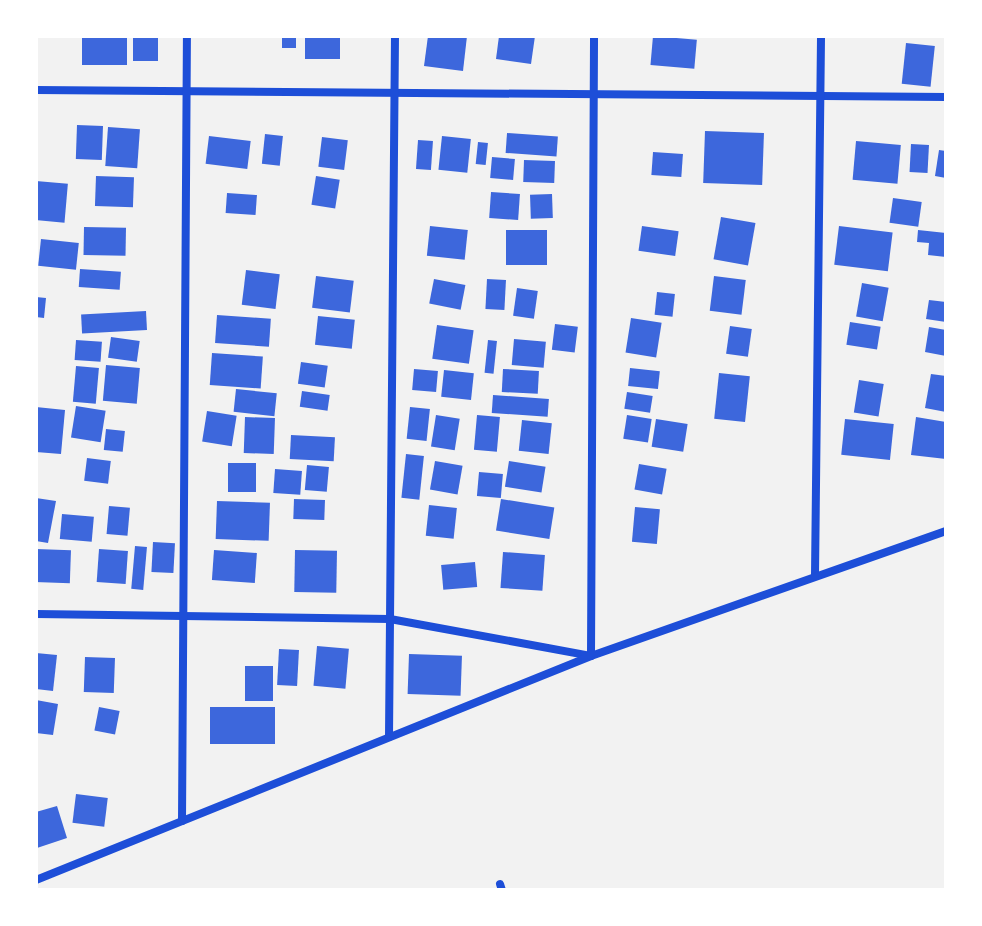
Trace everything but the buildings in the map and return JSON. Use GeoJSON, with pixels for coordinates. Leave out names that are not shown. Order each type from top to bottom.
{"type":"FeatureCollection","features":[{"type":"Feature","properties":{"kind":"street"},"geometry":{"type":"LineString","coordinates":[[182,821],[187,36]]}},
{"type":"Feature","properties":{"kind":"street"},"geometry":{"type":"LineString","coordinates":[[389,737],[395,36]]}},
{"type":"Feature","properties":{"kind":"street"},"geometry":{"type":"LineString","coordinates":[[591,656],[594,36]]}},
{"type":"Feature","properties":{"kind":"street"},"geometry":{"type":"LineString","coordinates":[[815,575],[821,36]]}},
{"type":"Feature","properties":{"kind":"street"},"geometry":{"type":"LineString","coordinates":[[36,90],[946,97]]}},
{"type":"Feature","properties":{"kind":"street"},"geometry":{"type":"LineString","coordinates":[[36,880],[591,656],[946,531]]}},
{"type":"Feature","properties":{"kind":"street"},"geometry":{"type":"LineString","coordinates":[[36,614],[390,619],[591,656]]}}]}
